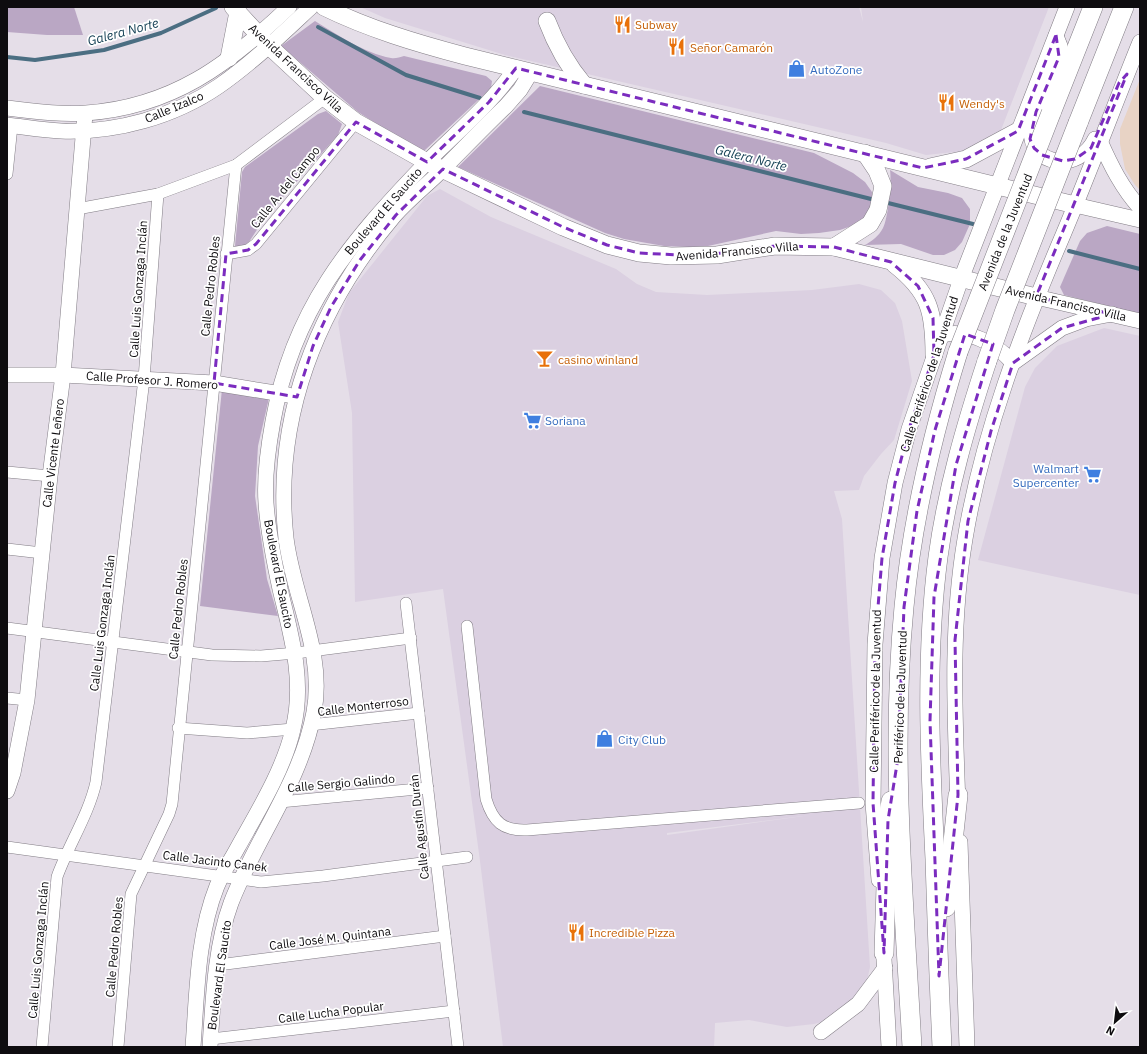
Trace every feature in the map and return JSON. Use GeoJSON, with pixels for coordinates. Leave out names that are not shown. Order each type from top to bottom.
{"type":"FeatureCollection","features":[{"type":"Feature","properties":{"kind":"highway","name":"Avenida de la Juventud"},"geometry":{"type":"LineString","coordinates":[[958,352],[1093,7]]}},
{"type":"Feature","properties":{"kind":"highway"},"geometry":{"type":"LineString","coordinates":[[942,1047],[930,766],[930,638],[938,555],[946,510],[969,417],[987,361],[1005,310],[1124,7]]}},
{"type":"Feature","properties":{"kind":"highway","name":"Periférico de la Juventud"},"geometry":{"type":"LineString","coordinates":[[912,1047],[898,758],[904,607],[917,511],[935,430],[958,352]]}},
{"type":"Feature","properties":{"kind":"highway"},"geometry":{"type":"LineString","coordinates":[[884,960],[888,820],[898,758]]}},
{"type":"Feature","properties":{"kind":"highway"},"geometry":{"type":"LineString","coordinates":[[939,976],[958,795]]}},
{"type":"Feature","properties":{"kind":"main road","name":"Calle Izalco"},"geometry":{"type":"LineString","coordinates":[[7,108],[51,113],[85,114],[122,109],[154,101],[186,87],[230,58],[264,41],[289,7]]}},
{"type":"Feature","properties":{"kind":"main road","name":"Calle Izalco"},"geometry":{"type":"LineString","coordinates":[[10,125],[60,131],[84,131],[116,127],[153,118],[189,103],[218,86],[264,41],[311,7]]}},
{"type":"Feature","properties":{"kind":"main road"},"geometry":{"type":"LineString","coordinates":[[324,7],[349,19],[399,38],[584,85],[1140,220]]}},
{"type":"Feature","properties":{"kind":"main road","name":"Calle Periférico de la Juventud"},"geometry":{"type":"LineString","coordinates":[[889,1047],[873,803],[874,687],[877,606],[888,519],[895,483],[909,429],[934,355],[961,279],[1067,7]]}},
{"type":"Feature","properties":{"kind":"main road","name":"Avenida Francisco Villa"},"geometry":{"type":"LineString","coordinates":[[235,10],[264,41],[325,98],[356,122],[427,162],[563,227],[607,245],[639,253],[671,256],[698,256],[775,246],[834,247],[961,279],[1140,321]]}},
{"type":"Feature","properties":{"kind":"main road"},"geometry":{"type":"LineString","coordinates":[[230,58],[235,10]]}},
{"type":"Feature","properties":{"kind":"main road"},"geometry":{"type":"LineString","coordinates":[[547,21],[562,54],[584,85]]}},
{"type":"Feature","properties":{"kind":"main road"},"geometry":{"type":"LineString","coordinates":[[1056,35],[1060,46],[1059,57],[1031,128],[1030,139],[1034,148],[1042,155],[1053,160],[1063,161],[1075,159],[1085,154],[1095,140],[1118,83],[1127,74]]}},
{"type":"Feature","properties":{"kind":"main road"},"geometry":{"type":"LineString","coordinates":[[967,1047],[954,682],[958,592],[968,521],[991,431],[1036,297],[1140,42]]}},
{"type":"Feature","properties":{"kind":"main road","name":"Boulevard El Saucito"},"geometry":{"type":"LineString","coordinates":[[193,1047],[202,944],[206,922],[222,876],[273,782],[293,729],[298,698],[296,653],[273,555],[266,501],[267,457],[278,392],[294,344],[312,305],[332,272],[365,229],[427,162],[524,70]]}},
{"type":"Feature","properties":{"kind":"main road","name":"Boulevard El Saucito"},"geometry":{"type":"LineString","coordinates":[[210,1043],[218,965],[227,915],[241,879],[298,767],[314,711],[316,684],[314,651],[290,559],[284,513],[284,461],[297,397],[313,346],[325,320],[360,260],[396,215],[520,90],[524,70]]}},
{"type":"Feature","properties":{"kind":"main road","name":"Calle Vicente Leñero"},"geometry":{"type":"LineString","coordinates":[[7,791],[27,700],[35,632],[50,476],[63,375],[85,114]]}},
{"type":"Feature","properties":{"kind":"main road"},"geometry":{"type":"LineString","coordinates":[[923,168],[966,159],[1018,131]]}},
{"type":"Feature","properties":{"kind":"main road"},"geometry":{"type":"LineString","coordinates":[[1100,141],[1127,194],[1140,208]]}},
{"type":"Feature","properties":{"kind":"main road"},"geometry":{"type":"LineString","coordinates":[[834,247],[870,224],[878,210],[882,194],[881,179],[865,153]]}},
{"type":"Feature","properties":{"kind":"main road"},"geometry":{"type":"LineString","coordinates":[[891,262],[918,286],[930,308],[934,328],[934,355]]}},
{"type":"Feature","properties":{"kind":"main road"},"geometry":{"type":"LineString","coordinates":[[1013,362],[1062,328],[1086,319],[1112,314]]}},
{"type":"Feature","properties":{"kind":"main road"},"geometry":{"type":"LineString","coordinates":[[942,335],[957,333],[988,342],[1001,350],[1013,362]]}},
{"type":"Feature","properties":{"kind":"main road","name":"Calle Profesor J. Romero"},"geometry":{"type":"LineString","coordinates":[[7,375],[63,375],[214,384],[278,392],[297,397]]}},
{"type":"Feature","properties":{"kind":"main road"},"geometry":{"type":"LineString","coordinates":[[821,1032],[858,1004],[884,960]]}},
{"type":"Feature","properties":{"kind":"street"},"geometry":{"type":"LineString","coordinates":[[77,209],[158,194],[236,165],[325,98]]}},
{"type":"Feature","properties":{"kind":"street","name":"Calle A. del Campo"},"geometry":{"type":"LineString","coordinates":[[226,254],[248,250],[256,244],[356,122]]}},
{"type":"Feature","properties":{"kind":"street"},"geometry":{"type":"LineString","coordinates":[[7,174],[10,125]]}},
{"type":"Feature","properties":{"kind":"street","name":"Calle Pedro Robles"},"geometry":{"type":"LineString","coordinates":[[118,1047],[131,894],[169,814],[236,165]]}},
{"type":"Feature","properties":{"kind":"street","name":"Calle Luis Gonzaga Inclán"},"geometry":{"type":"LineString","coordinates":[[42,1047],[57,877],[65,854],[93,795],[113,642],[144,379],[158,194]]}},
{"type":"Feature","properties":{"kind":"street"},"geometry":{"type":"LineString","coordinates":[[7,472],[50,476]]}},
{"type":"Feature","properties":{"kind":"street"},"geometry":{"type":"LineString","coordinates":[[7,549],[42,553]]}},
{"type":"Feature","properties":{"kind":"street","name":"Calle Agustín Durán"},"geometry":{"type":"LineString","coordinates":[[406,603],[428,788],[435,863],[458,1047]]}},
{"type":"Feature","properties":{"kind":"street"},"geometry":{"type":"LineString","coordinates":[[467,626],[486,799],[494,818],[508,828],[527,830],[859,803]]}},
{"type":"Feature","properties":{"kind":"street"},"geometry":{"type":"LineString","coordinates":[[7,628],[186,653],[212,655],[261,656],[314,651],[411,638]]}},
{"type":"Feature","properties":{"kind":"street"},"geometry":{"type":"LineString","coordinates":[[7,698],[27,700]]}},
{"type":"Feature","properties":{"kind":"street","name":"Calle Monterroso"},"geometry":{"type":"LineString","coordinates":[[310,726],[419,713]]}},
{"type":"Feature","properties":{"kind":"street"},"geometry":{"type":"LineString","coordinates":[[178,728],[247,733],[293,729]]}},
{"type":"Feature","properties":{"kind":"street","name":"Calle Sergio Galindo"},"geometry":{"type":"LineString","coordinates":[[280,802],[428,788]]}},
{"type":"Feature","properties":{"kind":"street","name":"Calle Jacinto Canek"},"geometry":{"type":"LineString","coordinates":[[7,847],[260,882],[435,863],[467,858]]}},
{"type":"Feature","properties":{"kind":"street","name":"Calle José M. Quintana"},"geometry":{"type":"LineString","coordinates":[[218,965],[444,936]]}},
{"type":"Feature","properties":{"kind":"street","name":"Calle Lucha Popular"},"geometry":{"type":"LineString","coordinates":[[210,1043],[454,1011]]}},
{"type":"Feature","properties":{"kind":"highlighted area"},"geometry":{"type":"Polygon","coordinates":[[[1056,35],[1059,57],[1036,112],[1030,139],[1034,148],[1042,155],[1063,161],[1075,159],[1091,148],[1119,83],[1127,74],[1036,297],[1112,314],[1062,328],[1013,363],[991,431],[968,521],[955,640],[958,795],[939,976],[930,721],[934,597],[956,465],[993,344],[965,334],[935,430],[917,511],[904,607],[898,758],[888,820],[884,953],[873,803],[875,644],[882,558],[895,483],[909,429],[934,355],[933,318],[918,286],[891,262],[834,247],[775,246],[698,256],[639,253],[607,245],[563,227],[443,169],[396,215],[360,260],[331,307],[313,346],[297,397],[214,383],[226,254],[248,250],[256,244],[356,122],[427,162],[489,102],[516,68],[923,168],[966,159],[1018,131],[1056,35]]]}},
{"type":"Feature","properties":{"kind":"shaded area"},"geometry":{"type":"Polygon","coordinates":[[[7,7],[74,7],[83,35],[47,35],[7,32],[7,7]]]}},
{"type":"Feature","properties":{"kind":"shaded area"},"geometry":{"type":"Polygon","coordinates":[[[360,7],[859,7],[863,22],[861,7],[1049,7],[1001,130],[964,151],[926,155],[886,143],[505,55],[385,18],[360,7]]]}},
{"type":"Feature","properties":{"kind":"shaded area"},"geometry":{"type":"Polygon","coordinates":[[[315,21],[361,48],[381,56],[398,58],[404,56],[486,76],[492,81],[491,88],[424,151],[413,147],[358,112],[281,46],[315,21]]]}},
{"type":"Feature","properties":{"kind":"shaded area"},"geometry":{"type":"Polygon","coordinates":[[[1140,79],[1140,190],[1125,169],[1120,144],[1120,129],[1140,79]]]}},
{"type":"Feature","properties":{"kind":"shaded area"},"geometry":{"type":"Polygon","coordinates":[[[540,86],[814,153],[853,173],[865,182],[872,192],[873,205],[869,214],[860,223],[840,230],[801,234],[776,231],[708,246],[664,246],[624,239],[605,233],[458,167],[540,86]]]}},
{"type":"Feature","properties":{"kind":"shaded area"},"geometry":{"type":"Polygon","coordinates":[[[326,111],[342,124],[338,135],[266,216],[249,242],[242,247],[235,246],[242,172],[245,167],[318,114],[326,111]]]}},
{"type":"Feature","properties":{"kind":"shaded area"},"geometry":{"type":"Polygon","coordinates":[[[890,170],[918,187],[948,193],[962,198],[970,209],[970,224],[962,242],[955,250],[944,255],[933,255],[901,244],[865,245],[877,236],[885,223],[889,200],[890,170]]]}},
{"type":"Feature","properties":{"kind":"shaded area"},"geometry":{"type":"Polygon","coordinates":[[[440,189],[491,217],[616,269],[637,284],[656,292],[707,295],[812,290],[859,284],[881,290],[895,303],[902,321],[912,381],[894,440],[864,476],[859,490],[834,491],[842,519],[870,967],[866,985],[832,1019],[814,1024],[787,1027],[749,1020],[715,1023],[714,1047],[503,1047],[480,861],[443,589],[355,602],[352,413],[338,322],[349,293],[427,196],[440,189]],[[811,815],[667,833],[667,835],[811,815]]]}},
{"type":"Feature","properties":{"kind":"shaded area"},"geometry":{"type":"Polygon","coordinates":[[[1107,226],[1140,234],[1140,314],[1064,295],[1060,287],[1080,241],[1087,233],[1107,226]]]}},
{"type":"Feature","properties":{"kind":"shaded area"},"geometry":{"type":"Polygon","coordinates":[[[1104,328],[1140,336],[1140,595],[978,560],[1025,387],[1035,368],[1057,346],[1104,328]]]}},
{"type":"Feature","properties":{"kind":"shaded area"},"geometry":{"type":"Polygon","coordinates":[[[222,389],[269,398],[258,446],[255,496],[267,579],[278,616],[200,606],[222,389]]]}},
{"type":"Feature","properties":{"kind":"waterway","name":"Galera Norte"},"geometry":{"type":"LineString","coordinates":[[7,57],[35,60],[104,50],[161,33],[216,8]]}},
{"type":"Feature","properties":{"kind":"waterway","name":"Galera Norte"},"geometry":{"type":"LineString","coordinates":[[318,27],[406,75],[480,98]]}},
{"type":"Feature","properties":{"kind":"waterway","name":"Galera Norte"},"geometry":{"type":"LineString","coordinates":[[524,112],[875,200]]}},
{"type":"Feature","properties":{"kind":"waterway","name":"Galera Norte"},"geometry":{"type":"LineString","coordinates":[[884,202],[973,224]]}},
{"type":"Feature","properties":{"kind":"waterway","name":"Galera Norte"},"geometry":{"type":"LineString","coordinates":[[1069,251],[1140,269]]}},
{"type":"Feature","properties":{"kind":"place","name":"Subway"},"geometry":{"type":"Point","coordinates":[622,24]}},
{"type":"Feature","properties":{"kind":"place","name":"Señor Camarón"},"geometry":{"type":"Point","coordinates":[677,47]}},
{"type":"Feature","properties":{"kind":"place","name":"AutoZone"},"geometry":{"type":"Point","coordinates":[797,69]}},
{"type":"Feature","properties":{"kind":"place","name":"Wendy's"},"geometry":{"type":"Point","coordinates":[946,103]}},
{"type":"Feature","properties":{"kind":"place","name":"casino winland"},"geometry":{"type":"Point","coordinates":[545,359]}},
{"type":"Feature","properties":{"kind":"place","name":"Soriana"},"geometry":{"type":"Point","coordinates":[532,420]}},
{"type":"Feature","properties":{"kind":"place","name":"Walmart Supercenter"},"geometry":{"type":"Point","coordinates":[1092,475]}},
{"type":"Feature","properties":{"kind":"place","name":"City Club"},"geometry":{"type":"Point","coordinates":[605,739]}},
{"type":"Feature","properties":{"kind":"place","name":"Incredible Pizza"},"geometry":{"type":"Point","coordinates":[576,932]}}]}
